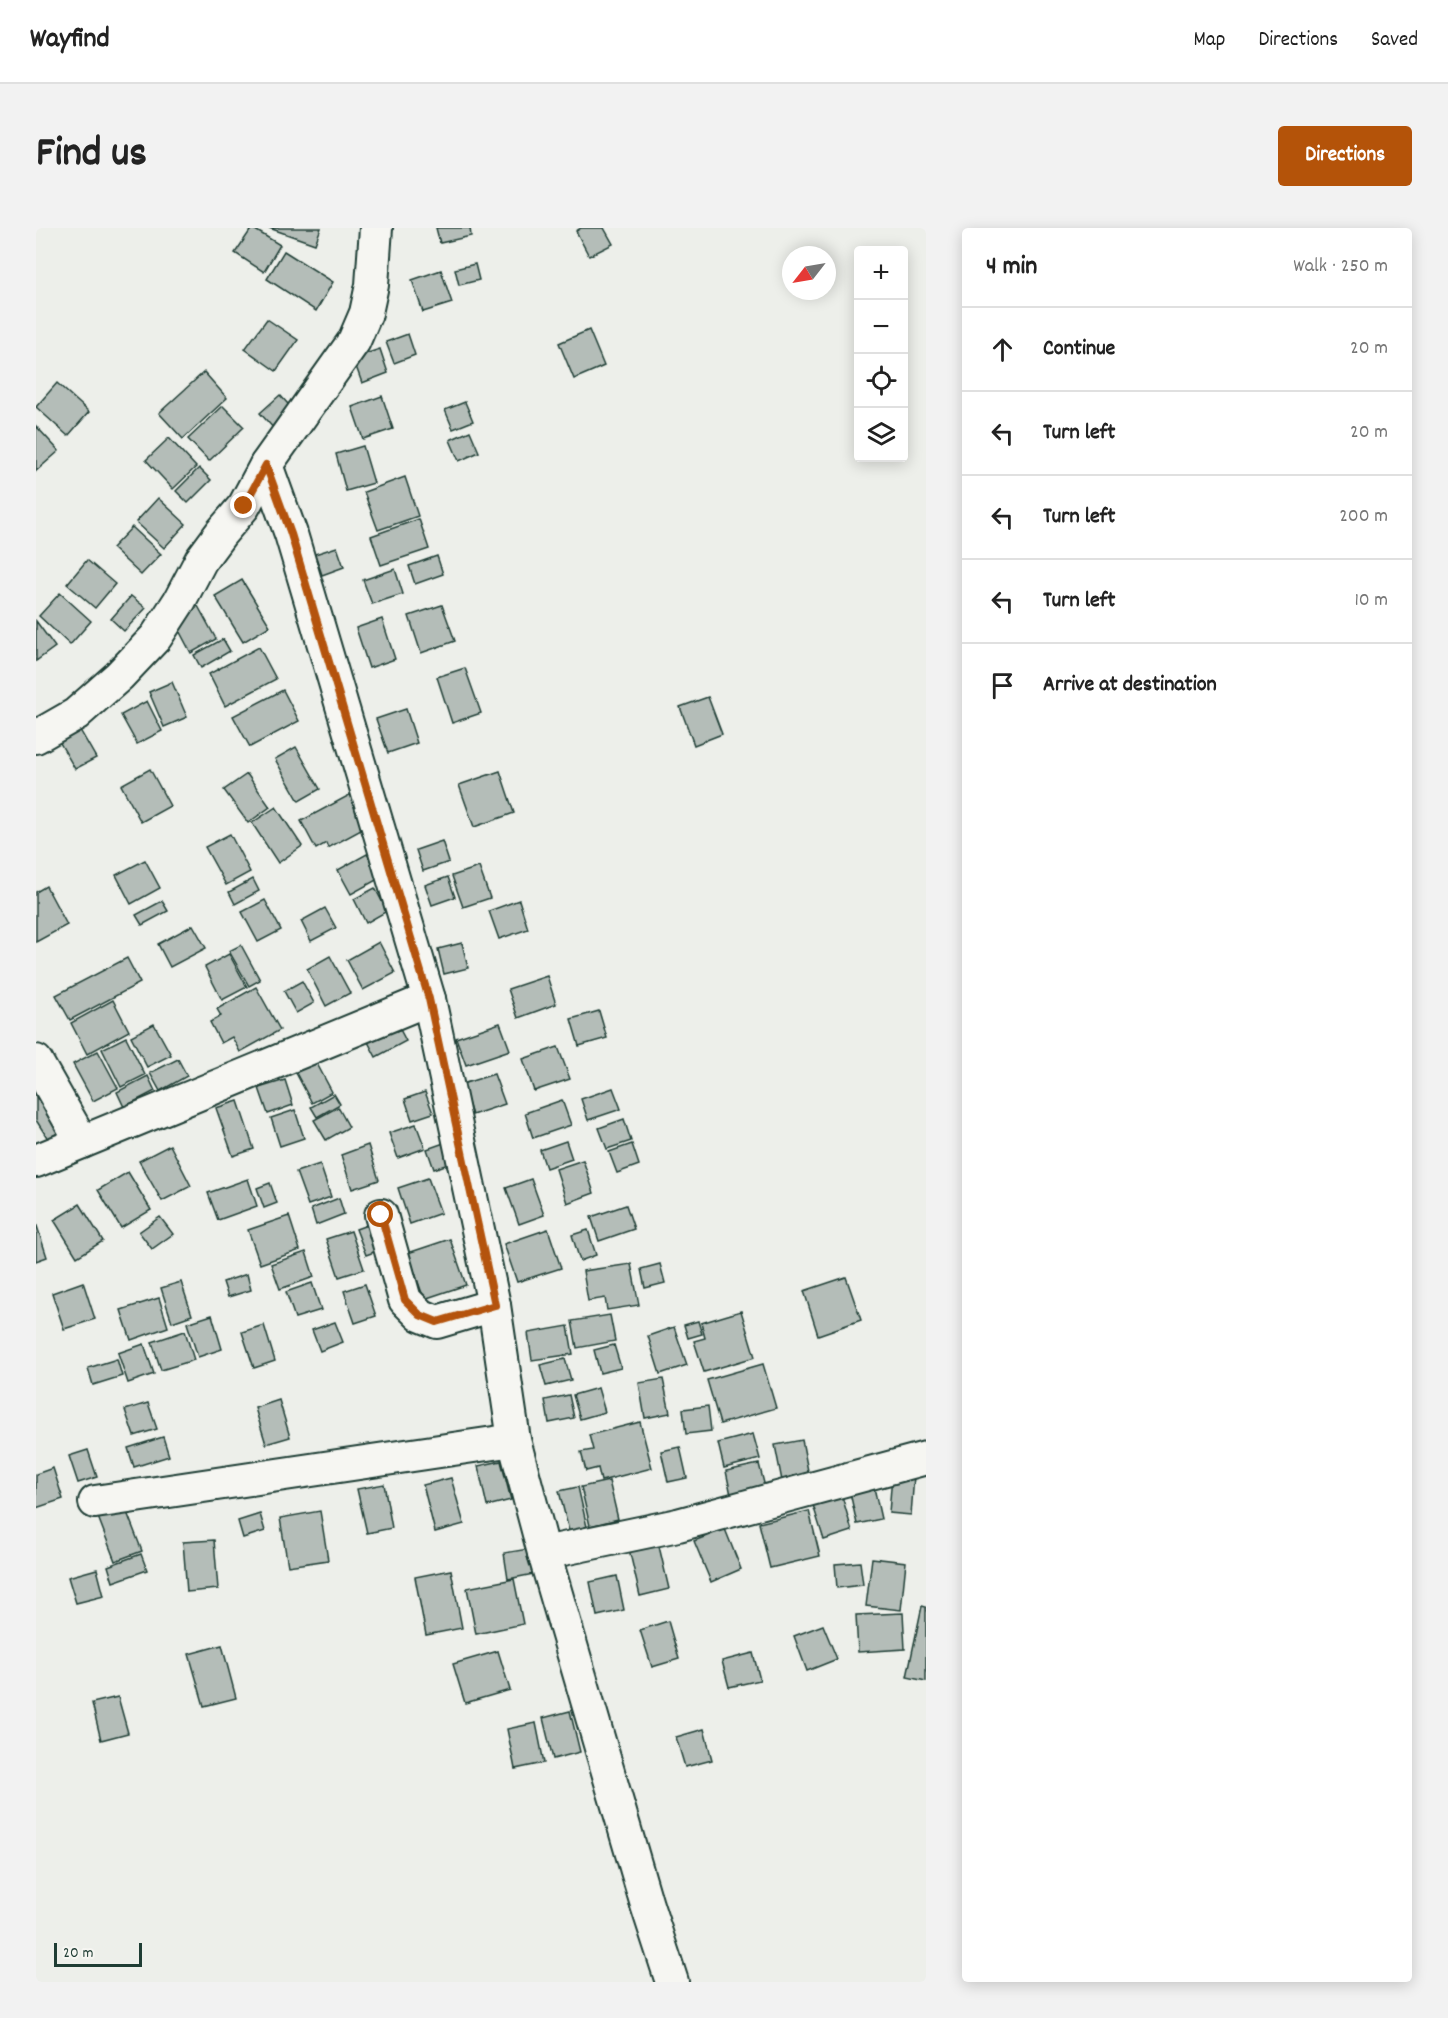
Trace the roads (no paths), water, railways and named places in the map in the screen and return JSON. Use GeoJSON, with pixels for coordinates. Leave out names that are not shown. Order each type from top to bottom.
{"type":"FeatureCollection","features":[{"type":"Feature","properties":{"kind":"street"},"geometry":{"type":"LineString","coordinates":[[36,737],[76,714],[119,676],[156,637],[180,600],[201,560],[244,506],[266,465],[354,341],[366,314],[372,285],[376,228]]}},
{"type":"Feature","properties":{"kind":"street"},"geometry":{"type":"LineString","coordinates":[[266,465],[291,534],[429,999],[495,1305],[514,1440],[544,1552],[647,1905],[672,1982]]}},
{"type":"Feature","properties":{"kind":"street"},"geometry":{"type":"LineString","coordinates":[[36,1161],[429,999]]}},
{"type":"Feature","properties":{"kind":"street"},"geometry":{"type":"LineString","coordinates":[[36,1061],[82,1142]]}},
{"type":"Feature","properties":{"kind":"street"},"geometry":{"type":"LineString","coordinates":[[381,1215],[405,1300],[420,1315],[437,1322],[495,1305]]}},
{"type":"Feature","properties":{"kind":"street"},"geometry":{"type":"LineString","coordinates":[[95,1502],[514,1440]]}},
{"type":"Feature","properties":{"kind":"street"},"geometry":{"type":"LineString","coordinates":[[544,1552],[678,1525],[926,1458]]}}]}
